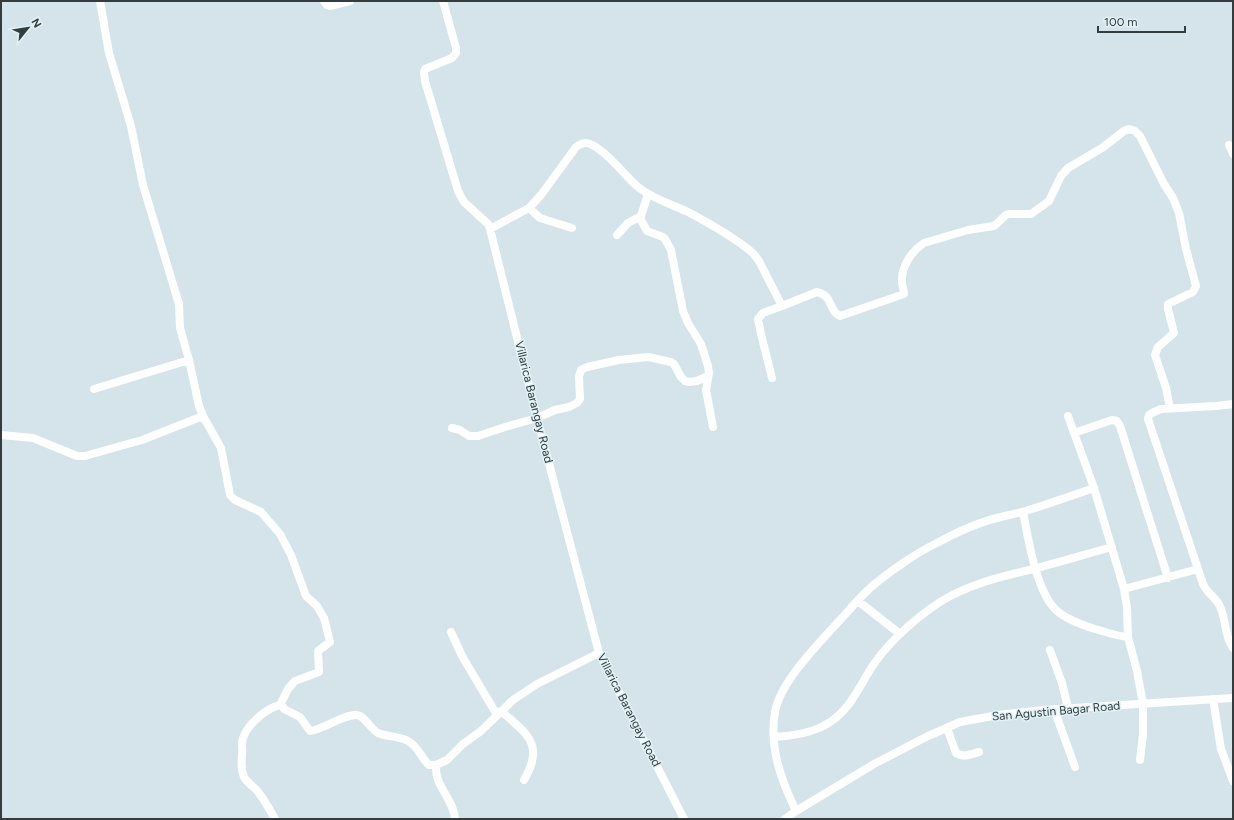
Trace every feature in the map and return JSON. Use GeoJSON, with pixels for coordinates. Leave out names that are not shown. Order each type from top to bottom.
{"type":"FeatureCollection","features":[{"type":"Feature","properties":{"kind":"street"},"geometry":{"type":"LineString","coordinates":[[100,1],[109,53],[130,126],[143,185],[179,304],[180,328],[203,416],[221,448],[230,495],[235,500],[261,512],[280,534],[291,555],[306,596],[320,611],[328,630],[330,642],[318,651],[319,672],[298,680],[292,684],[283,697],[281,705],[284,710],[300,717],[310,731],[331,724],[350,715],[358,715],[378,733],[408,740],[415,747],[424,761],[429,765],[436,765],[450,758],[463,744],[481,731],[513,700],[537,684],[599,653]]}},
{"type":"Feature","properties":{"kind":"street"},"geometry":{"type":"LineString","coordinates":[[324,1],[330,6],[350,1]]}},
{"type":"Feature","properties":{"kind":"street","name":"Villarica Barangay Road"},"geometry":{"type":"LineString","coordinates":[[443,1],[456,48],[456,53],[452,58],[425,69],[424,76],[458,192],[464,202],[488,224],[490,229],[537,418],[599,653],[684,819]]}},
{"type":"Feature","properties":{"kind":"street"},"geometry":{"type":"LineString","coordinates":[[772,378],[760,334],[758,319],[763,313],[817,292],[826,295],[836,315],[840,316],[902,295],[904,293],[902,281],[905,266],[911,255],[918,247],[938,238],[968,230],[994,226],[1006,215],[1031,214],[1049,201],[1061,176],[1068,168],[1102,148],[1124,131],[1129,129],[1135,131],[1140,136],[1164,184],[1173,198],[1179,213],[1196,286],[1193,292],[1168,304],[1174,333],[1158,347],[1156,352],[1156,362],[1166,388],[1170,408]]}},
{"type":"Feature","properties":{"kind":"street"},"geometry":{"type":"LineString","coordinates":[[490,229],[529,208],[541,195],[576,146],[585,143],[597,148],[614,162],[631,181],[648,194],[688,212],[753,253],[759,261],[782,306]]}},
{"type":"Feature","properties":{"kind":"street"},"geometry":{"type":"LineString","coordinates":[[1229,145],[1233,154]]}},
{"type":"Feature","properties":{"kind":"street"},"geometry":{"type":"LineString","coordinates":[[648,194],[641,216],[643,224],[647,230],[663,237],[671,250],[684,311],[688,323],[703,349],[708,366],[706,390],[713,427]]}},
{"type":"Feature","properties":{"kind":"street"},"geometry":{"type":"LineString","coordinates":[[529,208],[540,218],[572,228]]}},
{"type":"Feature","properties":{"kind":"street"},"geometry":{"type":"LineString","coordinates":[[617,235],[628,223],[641,216]]}},
{"type":"Feature","properties":{"kind":"street"},"geometry":{"type":"LineString","coordinates":[[452,428],[460,430],[468,436],[478,436],[505,426],[537,418],[549,412],[577,403],[580,396],[580,373],[584,368],[628,358],[648,357],[672,363],[680,377],[685,381],[692,382],[708,376]]}},
{"type":"Feature","properties":{"kind":"street"},"geometry":{"type":"LineString","coordinates":[[94,389],[189,360]]}},
{"type":"Feature","properties":{"kind":"street"},"geometry":{"type":"LineString","coordinates":[[1233,404],[1161,409],[1149,415],[1149,422],[1198,570],[1205,588],[1218,602],[1222,609],[1233,648]]}},
{"type":"Feature","properties":{"kind":"street"},"geometry":{"type":"LineString","coordinates":[[1,435],[34,438],[77,456],[85,456],[142,440],[203,416]]}},
{"type":"Feature","properties":{"kind":"street"},"geometry":{"type":"LineString","coordinates":[[1068,416],[1094,488],[1124,589],[1127,608],[1128,637],[1137,671],[1143,704],[1144,734],[1140,760]]}},
{"type":"Feature","properties":{"kind":"street"},"geometry":{"type":"LineString","coordinates":[[1074,433],[1112,420],[1117,421],[1120,426],[1168,578]]}},
{"type":"Feature","properties":{"kind":"street"},"geometry":{"type":"LineString","coordinates":[[796,810],[782,780],[776,758],[774,737],[775,711],[781,695],[792,676],[818,644],[876,583],[936,543],[968,528],[994,519],[1023,512],[1094,488]]}},
{"type":"Feature","properties":{"kind":"street"},"geometry":{"type":"LineString","coordinates":[[1023,512],[1035,569],[1047,596],[1056,609],[1064,616],[1086,626],[1116,636],[1128,637]]}},
{"type":"Feature","properties":{"kind":"street"},"geometry":{"type":"LineString","coordinates":[[774,737],[808,733],[838,718],[846,709],[876,661],[900,634],[922,614],[941,601],[966,589],[998,578],[1112,547]]}},
{"type":"Feature","properties":{"kind":"street"},"geometry":{"type":"LineString","coordinates":[[1124,589],[1198,570]]}},
{"type":"Feature","properties":{"kind":"street"},"geometry":{"type":"LineString","coordinates":[[858,601],[900,634]]}},
{"type":"Feature","properties":{"kind":"street"},"geometry":{"type":"LineString","coordinates":[[451,632],[462,656],[499,713],[526,735],[532,742],[533,755],[524,780]]}},
{"type":"Feature","properties":{"kind":"street"},"geometry":{"type":"LineString","coordinates":[[1050,650],[1062,683],[1068,708]]}},
{"type":"Feature","properties":{"kind":"street","name":"San Agustin Bagar Road"},"geometry":{"type":"LineString","coordinates":[[785,819],[796,810],[874,764],[926,737],[960,722],[998,715],[1054,709],[1233,698]]}},
{"type":"Feature","properties":{"kind":"street"},"geometry":{"type":"LineString","coordinates":[[1213,699],[1221,749],[1233,781]]}},
{"type":"Feature","properties":{"kind":"street"},"geometry":{"type":"LineString","coordinates":[[275,819],[260,794],[244,778],[241,764],[243,740],[246,732],[265,712],[273,707],[281,705]]}},
{"type":"Feature","properties":{"kind":"street"},"geometry":{"type":"LineString","coordinates":[[1054,709],[1075,767]]}},
{"type":"Feature","properties":{"kind":"street"},"geometry":{"type":"LineString","coordinates":[[946,728],[956,753],[961,756],[966,756],[979,752]]}},
{"type":"Feature","properties":{"kind":"street"},"geometry":{"type":"LineString","coordinates":[[436,765],[435,770],[438,780],[453,810],[455,819]]}}]}
